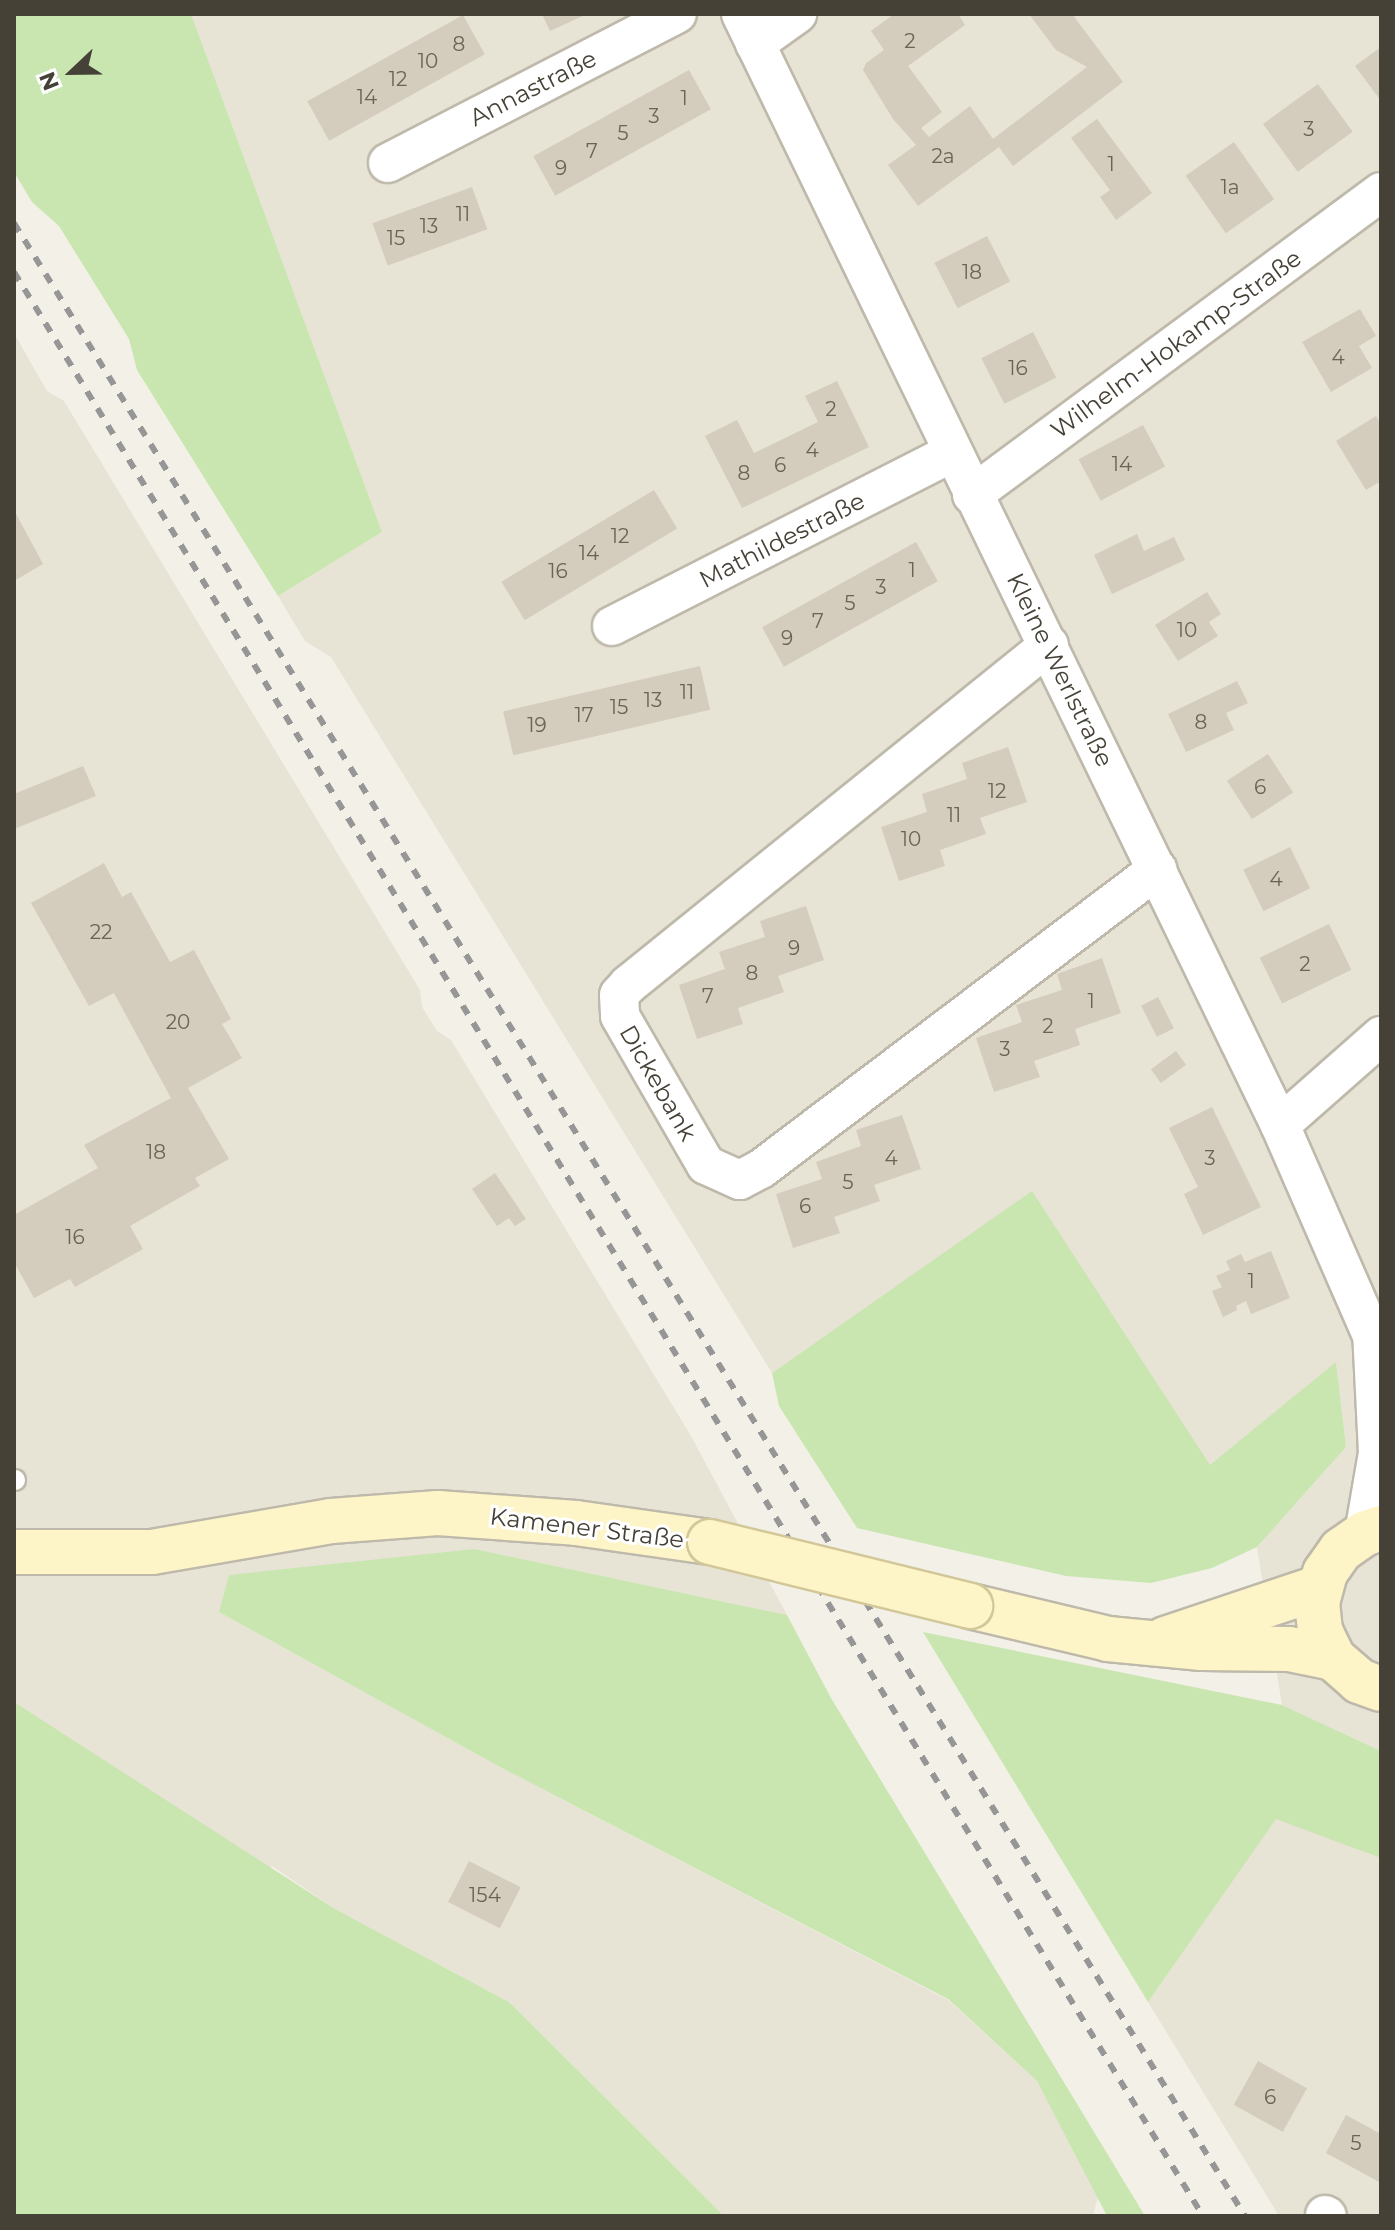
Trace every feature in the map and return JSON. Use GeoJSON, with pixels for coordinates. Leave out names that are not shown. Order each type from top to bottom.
{"type":"FeatureCollection","features":[{"type":"Feature","properties":{"kind":"main road","name":"Kamener Straße"},"geometry":{"type":"LineString","coordinates":[[14,1552],[152,1552],[331,1521],[438,1513],[576,1523],[710,1542],[1108,1639],[1151,1644],[1289,1649],[1333,1658]]}},
{"type":"Feature","properties":{"kind":"main road"},"geometry":{"type":"LineString","coordinates":[[1373,1531],[1332,1561],[1320,1587],[1320,1631],[1333,1658],[1359,1681],[1381,1689]]}},
{"type":"Feature","properties":{"kind":"main road","name":"Kamener Straße"},"geometry":{"type":"LineString","coordinates":[[1151,1644],[1320,1587]]}},
{"type":"Feature","properties":{"kind":"street","name":"Annastraße"},"geometry":{"type":"LineString","coordinates":[[388,163],[677,14]]}},
{"type":"Feature","properties":{"kind":"street"},"geometry":{"type":"LineString","coordinates":[[748,29],[797,14]]}},
{"type":"Feature","properties":{"kind":"street","name":"Kleine Werlstraße"},"geometry":{"type":"LineString","coordinates":[[748,29],[1280,1125],[1377,1343],[1378,1453],[1373,1531]]}},
{"type":"Feature","properties":{"kind":"street","name":"Wilhelm-Hokamp-Straße"},"geometry":{"type":"LineString","coordinates":[[972,495],[1381,192]]}},
{"type":"Feature","properties":{"kind":"street","name":"Mathildestraße"},"geometry":{"type":"LineString","coordinates":[[612,626],[952,453]]}},
{"type":"Feature","properties":{"kind":"street","name":"Dickebank"},"geometry":{"type":"LineString","coordinates":[[1049,645],[628,985],[619,995],[620,1016],[706,1165],[740,1180],[761,1169],[1157,869]]}},
{"type":"Feature","properties":{"kind":"street"},"geometry":{"type":"LineString","coordinates":[[1280,1125],[1381,1036]]}},
{"type":"Feature","properties":{"kind":"shaded area"},"geometry":{"type":"Polygon","coordinates":[[[191,14],[1381,14],[1381,1751],[1282,1705],[1257,1547],[1346,1447],[1336,1363],[1210,1466],[1032,1192],[772,1373],[331,657],[305,641],[278,596],[382,532],[191,14]]]}},
{"type":"Feature","properties":{"kind":"shaded area"},"geometry":{"type":"Polygon","coordinates":[[[14,333],[47,391],[64,401],[420,990],[422,1007],[437,1031],[451,1040],[691,1436],[787,1615],[475,1549],[219,1612],[500,1767],[948,2000],[1037,2081],[1098,2196],[1093,2216],[724,2216],[509,2002],[335,1909],[272,1866],[14,2153],[14,333]]]}},
{"type":"Feature","properties":{"kind":"shaded area"},"geometry":{"type":"Polygon","coordinates":[[[1276,1818],[1381,1858],[1381,2216],[1279,2216],[1148,2002],[1276,1818]]]}},
{"type":"Feature","properties":{"kind":"green space"},"geometry":{"type":"Polygon","coordinates":[[[14,14],[191,14],[382,532],[278,596],[137,370],[129,339],[59,226],[32,202],[14,172],[14,14]]]}},
{"type":"Feature","properties":{"kind":"green space"},"geometry":{"type":"Polygon","coordinates":[[[1032,1191],[1210,1465],[1336,1362],[1346,1447],[1257,1547],[1212,1568],[1151,1583],[1066,1576],[857,1528],[779,1406],[772,1373],[1032,1191]]]}},
{"type":"Feature","properties":{"kind":"green space"},"geometry":{"type":"Polygon","coordinates":[[[475,1549],[787,1615],[831,1698],[1145,2216],[1107,2216],[1037,2081],[948,1999],[500,1767],[219,1612],[229,1575],[475,1549]]]}},
{"type":"Feature","properties":{"kind":"green space"},"geometry":{"type":"Polygon","coordinates":[[[923,1632],[1282,1705],[1381,1751],[1381,1858],[1276,1819],[1148,2002],[923,1632]]]}},
{"type":"Feature","properties":{"kind":"green space"},"geometry":{"type":"Polygon","coordinates":[[[14,1702],[335,1909],[509,2002],[724,2216],[14,2216],[14,1702]]]}},
{"type":"Feature","properties":{"kind":"building"},"geometry":{"type":"Polygon","coordinates":[[[542,14],[587,14],[550,31],[542,14]]]}},
{"type":"Feature","properties":{"kind":"building"},"geometry":{"type":"Polygon","coordinates":[[[894,14],[958,14],[965,25],[908,66],[942,112],[921,128],[929,137],[970,106],[993,139],[1087,67],[1056,50],[1029,14],[1072,14],[1123,82],[1013,166],[999,147],[918,206],[888,165],[916,145],[893,119],[863,70],[866,63],[884,50],[871,31],[894,14]]]}},
{"type":"Feature","properties":{"kind":"building"},"geometry":{"type":"Polygon","coordinates":[[[463,15],[485,54],[329,141],[307,101],[463,15]]]}},
{"type":"Feature","properties":{"kind":"building"},"geometry":{"type":"Polygon","coordinates":[[[1381,47],[1381,101],[1355,66],[1381,47]]]}},
{"type":"Feature","properties":{"kind":"building"},"geometry":{"type":"Polygon","coordinates":[[[689,70],[711,109],[555,196],[533,156],[689,70]]]}},
{"type":"Feature","properties":{"kind":"building"},"geometry":{"type":"Polygon","coordinates":[[[1318,84],[1353,132],[1298,172],[1263,124],[1318,84]]]}},
{"type":"Feature","properties":{"kind":"building"},"geometry":{"type":"Polygon","coordinates":[[[1097,119],[1152,193],[1116,220],[1100,197],[1110,190],[1071,138],[1097,119]]]}},
{"type":"Feature","properties":{"kind":"building"},"geometry":{"type":"Polygon","coordinates":[[[1234,142],[1274,199],[1226,233],[1186,176],[1234,142]]]}},
{"type":"Feature","properties":{"kind":"building"},"geometry":{"type":"Polygon","coordinates":[[[472,187],[487,229],[388,266],[372,223],[472,187]]]}},
{"type":"Feature","properties":{"kind":"building"},"geometry":{"type":"Polygon","coordinates":[[[987,236],[1010,281],[958,308],[934,263],[987,236]]]}},
{"type":"Feature","properties":{"kind":"building"},"geometry":{"type":"Polygon","coordinates":[[[1360,309],[1376,336],[1359,346],[1372,368],[1331,392],[1302,342],[1360,309]]]}},
{"type":"Feature","properties":{"kind":"building"},"geometry":{"type":"Polygon","coordinates":[[[1033,332],[1056,377],[1004,404],[981,358],[1033,332]]]}},
{"type":"Feature","properties":{"kind":"building"},"geometry":{"type":"Polygon","coordinates":[[[837,381],[869,447],[742,508],[705,436],[737,420],[754,453],[818,422],[805,396],[837,381]]]}},
{"type":"Feature","properties":{"kind":"building"},"geometry":{"type":"Polygon","coordinates":[[[1376,416],[1381,424],[1381,481],[1366,490],[1336,441],[1376,416]]]}},
{"type":"Feature","properties":{"kind":"building"},"geometry":{"type":"Polygon","coordinates":[[[1143,425],[1165,466],[1101,501],[1079,459],[1143,425]]]}},
{"type":"Feature","properties":{"kind":"building"},"geometry":{"type":"Polygon","coordinates":[[[654,490],[677,529],[525,620],[501,582],[654,490]]]}},
{"type":"Feature","properties":{"kind":"building"},"geometry":{"type":"Polygon","coordinates":[[[14,510],[43,564],[14,581],[14,510]]]}},
{"type":"Feature","properties":{"kind":"building"},"geometry":{"type":"Polygon","coordinates":[[[1137,534],[1144,551],[1174,537],[1185,560],[1112,594],[1094,555],[1137,534]]]}},
{"type":"Feature","properties":{"kind":"building"},"geometry":{"type":"Polygon","coordinates":[[[916,542],[938,581],[784,667],[762,627],[916,542]]]}},
{"type":"Feature","properties":{"kind":"building"},"geometry":{"type":"Polygon","coordinates":[[[1207,592],[1221,614],[1209,622],[1218,636],[1178,661],[1155,625],[1207,592]]]}},
{"type":"Feature","properties":{"kind":"building"},"geometry":{"type":"Polygon","coordinates":[[[700,666],[710,710],[513,755],[503,711],[700,666]]]}},
{"type":"Feature","properties":{"kind":"building"},"geometry":{"type":"Polygon","coordinates":[[[1237,681],[1248,703],[1226,713],[1234,730],[1186,752],[1168,714],[1237,681]]]}},
{"type":"Feature","properties":{"kind":"building"},"geometry":{"type":"Polygon","coordinates":[[[1008,747],[1027,802],[980,818],[986,834],[940,850],[945,866],[899,881],[881,827],[927,812],[922,794],[967,779],[962,763],[1008,747]]]}},
{"type":"Feature","properties":{"kind":"building"},"geometry":{"type":"Polygon","coordinates":[[[1268,754],[1293,793],[1252,819],[1227,781],[1268,754]]]}},
{"type":"Feature","properties":{"kind":"building"},"geometry":{"type":"Polygon","coordinates":[[[83,766],[96,796],[14,829],[14,794],[83,766]]]}},
{"type":"Feature","properties":{"kind":"building"},"geometry":{"type":"Polygon","coordinates":[[[1290,847],[1310,888],[1263,911],[1243,870],[1290,847]]]}},
{"type":"Feature","properties":{"kind":"building"},"geometry":{"type":"Polygon","coordinates":[[[104,863],[122,897],[131,892],[170,962],[194,950],[231,1019],[222,1024],[242,1058],[188,1088],[229,1159],[195,1178],[200,1186],[130,1226],[143,1249],[75,1287],[70,1279],[34,1298],[14,1262],[14,1215],[98,1168],[84,1145],[171,1098],[114,993],[89,1006],[31,903],[104,863]]]}},
{"type":"Feature","properties":{"kind":"building"},"geometry":{"type":"Polygon","coordinates":[[[806,906],[824,960],[778,976],[784,992],[738,1008],[743,1024],[697,1039],[679,985],[725,969],[719,952],[765,937],[760,921],[806,906]]]}},
{"type":"Feature","properties":{"kind":"building"},"geometry":{"type":"Polygon","coordinates":[[[1329,924],[1351,970],[1282,1004],[1260,958],[1329,924]]]}},
{"type":"Feature","properties":{"kind":"building"},"geometry":{"type":"Polygon","coordinates":[[[1102,958],[1121,1013],[1075,1029],[1080,1045],[1034,1061],[1040,1077],[994,1092],[976,1038],[1022,1022],[1016,1005],[1062,990],[1057,974],[1102,958]]]}},
{"type":"Feature","properties":{"kind":"building"},"geometry":{"type":"Polygon","coordinates":[[[1158,997],[1174,1028],[1157,1037],[1141,1006],[1158,997]]]}},
{"type":"Feature","properties":{"kind":"building"},"geometry":{"type":"Polygon","coordinates":[[[1176,1051],[1186,1065],[1161,1083],[1151,1069],[1176,1051]]]}},
{"type":"Feature","properties":{"kind":"building"},"geometry":{"type":"Polygon","coordinates":[[[1212,1107],[1261,1207],[1203,1235],[1184,1194],[1198,1187],[1169,1128],[1212,1107]]]}},
{"type":"Feature","properties":{"kind":"building"},"geometry":{"type":"Polygon","coordinates":[[[902,1115],[921,1169],[874,1185],[880,1201],[834,1217],[840,1233],[793,1248],[776,1194],[822,1179],[816,1162],[861,1146],[856,1130],[902,1115]]]}},
{"type":"Feature","properties":{"kind":"building"},"geometry":{"type":"Polygon","coordinates":[[[495,1173],[526,1219],[515,1226],[509,1218],[497,1226],[472,1189],[495,1173]]]}},
{"type":"Feature","properties":{"kind":"building"},"geometry":{"type":"Polygon","coordinates":[[[1271,1251],[1290,1298],[1251,1314],[1246,1301],[1223,1317],[1212,1291],[1222,1287],[1216,1276],[1230,1270],[1226,1261],[1241,1254],[1245,1262],[1271,1251]]]}},
{"type":"Feature","properties":{"kind":"building"},"geometry":{"type":"Polygon","coordinates":[[[469,1861],[521,1887],[500,1928],[448,1902],[469,1861]]]}},
{"type":"Feature","properties":{"kind":"building"},"geometry":{"type":"Polygon","coordinates":[[[1258,2061],[1307,2088],[1283,2132],[1234,2105],[1258,2061]]]}},
{"type":"Feature","properties":{"kind":"building"},"geometry":{"type":"Polygon","coordinates":[[[1346,2115],[1381,2134],[1381,2183],[1326,2153],[1346,2115]]]}},
{"type":"Feature","properties":{"kind":"railway"},"geometry":{"type":"LineString","coordinates":[[14,223],[1245,2216]]}},
{"type":"Feature","properties":{"kind":"railway"},"geometry":{"type":"LineString","coordinates":[[14,272],[1203,2216]]}}]}
